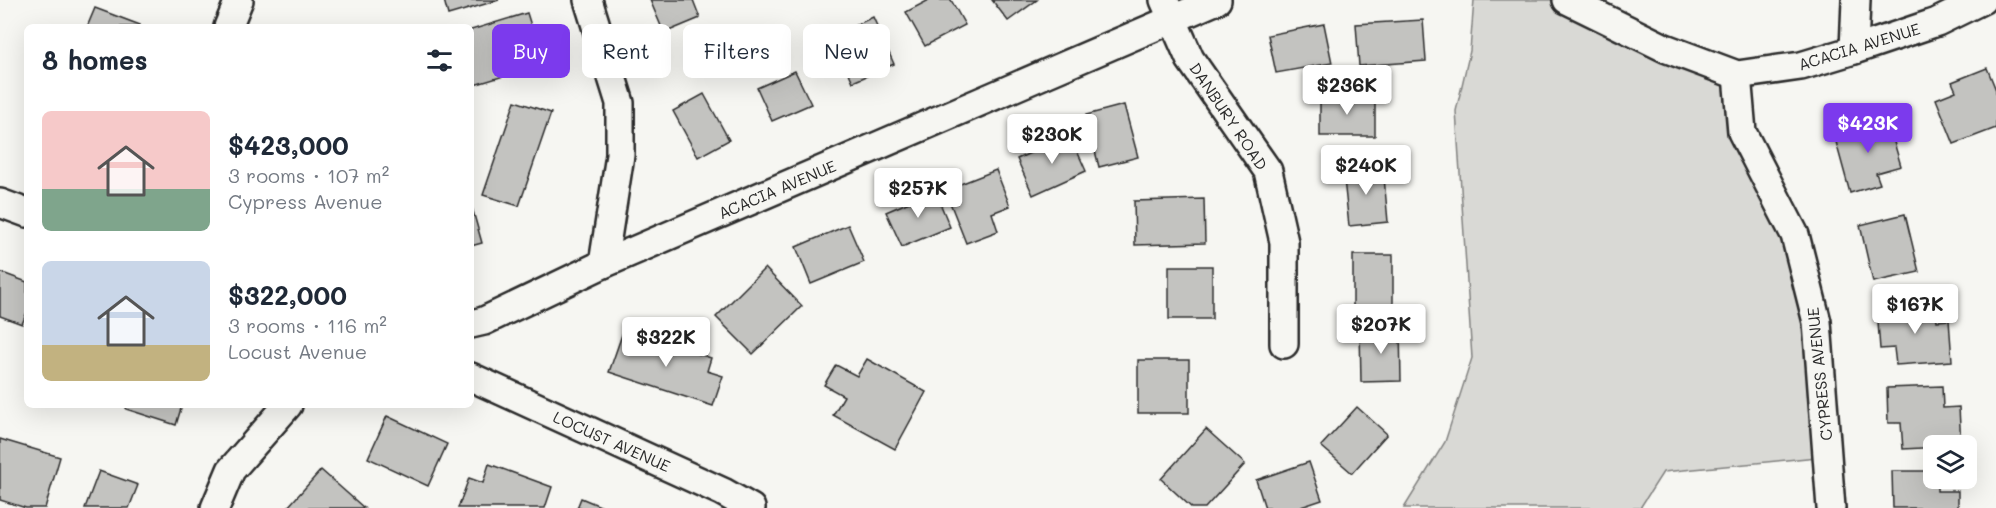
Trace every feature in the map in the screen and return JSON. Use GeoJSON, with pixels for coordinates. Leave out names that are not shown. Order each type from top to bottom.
{"type":"FeatureCollection","features":[{"type":"Feature","properties":{"kind":"street"},"geometry":{"type":"LineString","coordinates":[[229,24],[239,0]]}},
{"type":"Feature","properties":{"kind":"street"},"geometry":{"type":"LineString","coordinates":[[588,0],[620,103],[620,155],[603,264]]}},
{"type":"Feature","properties":{"kind":"street","name":"ACACIA AVENUE"},"geometry":{"type":"LineString","coordinates":[[474,323],[484,321],[603,264],[1168,10],[1217,0]]}},
{"type":"Feature","properties":{"kind":"street","name":"ACACIA AVENUE"},"geometry":{"type":"LineString","coordinates":[[1567,0],[1665,48],[1737,75],[1801,66],[1854,50],[1937,22],[1982,0]]}},
{"type":"Feature","properties":{"kind":"street"},"geometry":{"type":"LineString","coordinates":[[1854,50],[1856,0]]}},
{"type":"Feature","properties":{"kind":"street","name":"DANBURY ROAD"},"geometry":{"type":"LineString","coordinates":[[1168,10],[1190,59],[1268,171],[1284,242],[1284,344]]}},
{"type":"Feature","properties":{"kind":"street","name":"CYPRESS AVENUE"},"geometry":{"type":"LineString","coordinates":[[1737,75],[1742,132],[1795,235],[1817,322],[1830,508]]}},
{"type":"Feature","properties":{"kind":"street"},"geometry":{"type":"LineString","coordinates":[[0,202],[24,212]]}},
{"type":"Feature","properties":{"kind":"street","name":"LOCUST AVENUE"},"geometry":{"type":"LineString","coordinates":[[474,378],[723,492],[751,508]]}},
{"type":"Feature","properties":{"kind":"street"},"geometry":{"type":"LineString","coordinates":[[215,508],[231,470],[285,408]]}},
{"type":"Feature","properties":{"kind":"shaded area"},"geometry":{"type":"Polygon","coordinates":[[[1474,0],[1567,0],[1737,75],[1742,132],[1795,235],[1827,456],[1663,472],[1640,508],[1404,508],[1445,442],[1472,358],[1456,111],[1470,51],[1474,0]]]}},
{"type":"Feature","properties":{"kind":"building"},"geometry":{"type":"Polygon","coordinates":[[[444,0],[499,0],[448,15],[444,0]]]}},
{"type":"Feature","properties":{"kind":"building"},"geometry":{"type":"Polygon","coordinates":[[[650,0],[693,0],[700,18],[671,30],[671,24],[660,24],[650,0]]]}},
{"type":"Feature","properties":{"kind":"building"},"geometry":{"type":"Polygon","coordinates":[[[929,0],[951,0],[965,25],[925,46],[906,12],[929,0]]]}},
{"type":"Feature","properties":{"kind":"building"},"geometry":{"type":"Polygon","coordinates":[[[992,0],[1037,0],[1008,21],[992,0]]]}},
{"type":"Feature","properties":{"kind":"building"},"geometry":{"type":"Polygon","coordinates":[[[95,8],[137,24],[88,24],[95,8]]]}},
{"type":"Feature","properties":{"kind":"building"},"geometry":{"type":"Polygon","coordinates":[[[527,13],[530,24],[492,24],[492,78],[497,78],[474,85],[474,29],[527,13]]]}},
{"type":"Feature","properties":{"kind":"building"},"geometry":{"type":"Polygon","coordinates":[[[873,17],[876,24],[858,24],[873,17]]]}},
{"type":"Feature","properties":{"kind":"building"},"geometry":{"type":"Polygon","coordinates":[[[1423,20],[1426,61],[1359,66],[1356,24],[1423,20]]]}},
{"type":"Feature","properties":{"kind":"building"},"geometry":{"type":"Polygon","coordinates":[[[1324,24],[1332,63],[1276,73],[1268,35],[1324,24]]]}},
{"type":"Feature","properties":{"kind":"building"},"geometry":{"type":"Polygon","coordinates":[[[1987,68],[1996,90],[1996,128],[1954,144],[1936,99],[1956,91],[1952,82],[1987,68]]]}},
{"type":"Feature","properties":{"kind":"building"},"geometry":{"type":"Polygon","coordinates":[[[795,71],[811,104],[772,121],[757,88],[779,78],[791,78],[791,73],[795,71]]]}},
{"type":"Feature","properties":{"kind":"building"},"geometry":{"type":"Polygon","coordinates":[[[704,94],[729,140],[698,157],[673,111],[704,94]]]}},
{"type":"Feature","properties":{"kind":"building"},"geometry":{"type":"Polygon","coordinates":[[[1320,97],[1375,97],[1375,136],[1320,136],[1320,97]]]}},
{"type":"Feature","properties":{"kind":"building"},"geometry":{"type":"Polygon","coordinates":[[[515,101],[551,113],[519,206],[483,195],[515,101]]]}},
{"type":"Feature","properties":{"kind":"building"},"geometry":{"type":"Polygon","coordinates":[[[1124,105],[1138,157],[1099,167],[1086,115],[1124,105]]]}},
{"type":"Feature","properties":{"kind":"building"},"geometry":{"type":"Polygon","coordinates":[[[1886,115],[1901,166],[1876,173],[1880,184],[1850,193],[1836,142],[1858,135],[1855,124],[1886,115]]]}},
{"type":"Feature","properties":{"kind":"building"},"geometry":{"type":"Polygon","coordinates":[[[1070,135],[1086,171],[1033,195],[1017,159],[1070,135]]]}},
{"type":"Feature","properties":{"kind":"building"},"geometry":{"type":"Polygon","coordinates":[[[1383,166],[1388,222],[1349,226],[1343,170],[1383,166]]]}},
{"type":"Feature","properties":{"kind":"building"},"geometry":{"type":"Polygon","coordinates":[[[996,170],[1010,206],[992,213],[998,231],[966,243],[945,190],[996,170]]]}},
{"type":"Feature","properties":{"kind":"building"},"geometry":{"type":"Polygon","coordinates":[[[935,191],[950,227],[902,247],[886,212],[935,191]]]}},
{"type":"Feature","properties":{"kind":"building"},"geometry":{"type":"Polygon","coordinates":[[[1204,199],[1205,243],[1135,245],[1134,201],[1204,199]]]}},
{"type":"Feature","properties":{"kind":"building"},"geometry":{"type":"Polygon","coordinates":[[[1905,214],[1919,272],[1873,282],[1860,225],[1905,214]]]}},
{"type":"Feature","properties":{"kind":"building"},"geometry":{"type":"Polygon","coordinates":[[[474,215],[482,243],[474,245],[474,215]]]}},
{"type":"Feature","properties":{"kind":"building"},"geometry":{"type":"Polygon","coordinates":[[[848,225],[864,262],[811,284],[796,247],[848,225]]]}},
{"type":"Feature","properties":{"kind":"building"},"geometry":{"type":"Polygon","coordinates":[[[1353,255],[1393,255],[1393,313],[1353,313],[1353,255]]]}},
{"type":"Feature","properties":{"kind":"building"},"geometry":{"type":"Polygon","coordinates":[[[1169,266],[1212,266],[1212,319],[1169,319],[1169,266]]]}},
{"type":"Feature","properties":{"kind":"building"},"geometry":{"type":"Polygon","coordinates":[[[765,268],[802,306],[753,354],[716,317],[765,268]]]}},
{"type":"Feature","properties":{"kind":"building"},"geometry":{"type":"Polygon","coordinates":[[[0,272],[24,281],[24,319],[22,324],[0,316],[0,272]]]}},
{"type":"Feature","properties":{"kind":"building"},"geometry":{"type":"Polygon","coordinates":[[[1935,304],[1937,321],[1949,320],[1952,361],[1896,365],[1894,348],[1880,349],[1877,309],[1935,304]]]}},
{"type":"Feature","properties":{"kind":"building"},"geometry":{"type":"Polygon","coordinates":[[[1400,328],[1401,381],[1361,382],[1360,329],[1400,328]]]}},
{"type":"Feature","properties":{"kind":"building"},"geometry":{"type":"Polygon","coordinates":[[[624,329],[711,358],[707,371],[723,376],[713,406],[609,372],[624,329]]]}},
{"type":"Feature","properties":{"kind":"building"},"geometry":{"type":"Polygon","coordinates":[[[867,359],[926,392],[895,449],[833,415],[844,396],[824,385],[836,365],[857,376],[867,359]]]}},
{"type":"Feature","properties":{"kind":"building"},"geometry":{"type":"Polygon","coordinates":[[[1138,360],[1189,360],[1189,413],[1138,413],[1138,360]]]}},
{"type":"Feature","properties":{"kind":"building"},"geometry":{"type":"Polygon","coordinates":[[[1942,386],[1943,408],[1959,407],[1960,435],[1923,435],[1923,448],[1903,449],[1901,423],[1888,423],[1887,388],[1942,386]]]}},
{"type":"Feature","properties":{"kind":"building"},"geometry":{"type":"Polygon","coordinates":[[[1357,407],[1387,434],[1352,473],[1321,446],[1357,407]]]}},
{"type":"Feature","properties":{"kind":"building"},"geometry":{"type":"Polygon","coordinates":[[[126,408],[181,408],[176,425],[126,408]]]}},
{"type":"Feature","properties":{"kind":"building"},"geometry":{"type":"Polygon","coordinates":[[[387,416],[447,444],[428,486],[368,458],[387,416]]]}},
{"type":"Feature","properties":{"kind":"building"},"geometry":{"type":"Polygon","coordinates":[[[1206,429],[1245,464],[1205,508],[1192,508],[1161,479],[1206,429]]]}},
{"type":"Feature","properties":{"kind":"building"},"geometry":{"type":"Polygon","coordinates":[[[0,439],[60,457],[45,508],[26,508],[0,500],[0,439]]]}},
{"type":"Feature","properties":{"kind":"building"},"geometry":{"type":"Polygon","coordinates":[[[1309,462],[1322,500],[1298,508],[1265,508],[1256,480],[1309,462]]]}},
{"type":"Feature","properties":{"kind":"building"},"geometry":{"type":"Polygon","coordinates":[[[489,464],[552,487],[545,508],[458,508],[469,478],[483,483],[489,464]]]}},
{"type":"Feature","properties":{"kind":"building"},"geometry":{"type":"Polygon","coordinates":[[[321,470],[364,508],[287,508],[321,470]]]}},
{"type":"Feature","properties":{"kind":"building"},"geometry":{"type":"Polygon","coordinates":[[[99,471],[138,485],[129,508],[85,508],[99,471]]]}},
{"type":"Feature","properties":{"kind":"building"},"geometry":{"type":"Polygon","coordinates":[[[1892,471],[1923,471],[1923,489],[1958,491],[1958,508],[1893,508],[1892,471]]]}},
{"type":"Feature","properties":{"kind":"building"},"geometry":{"type":"Polygon","coordinates":[[[581,498],[605,508],[577,508],[581,498]]]}}]}
